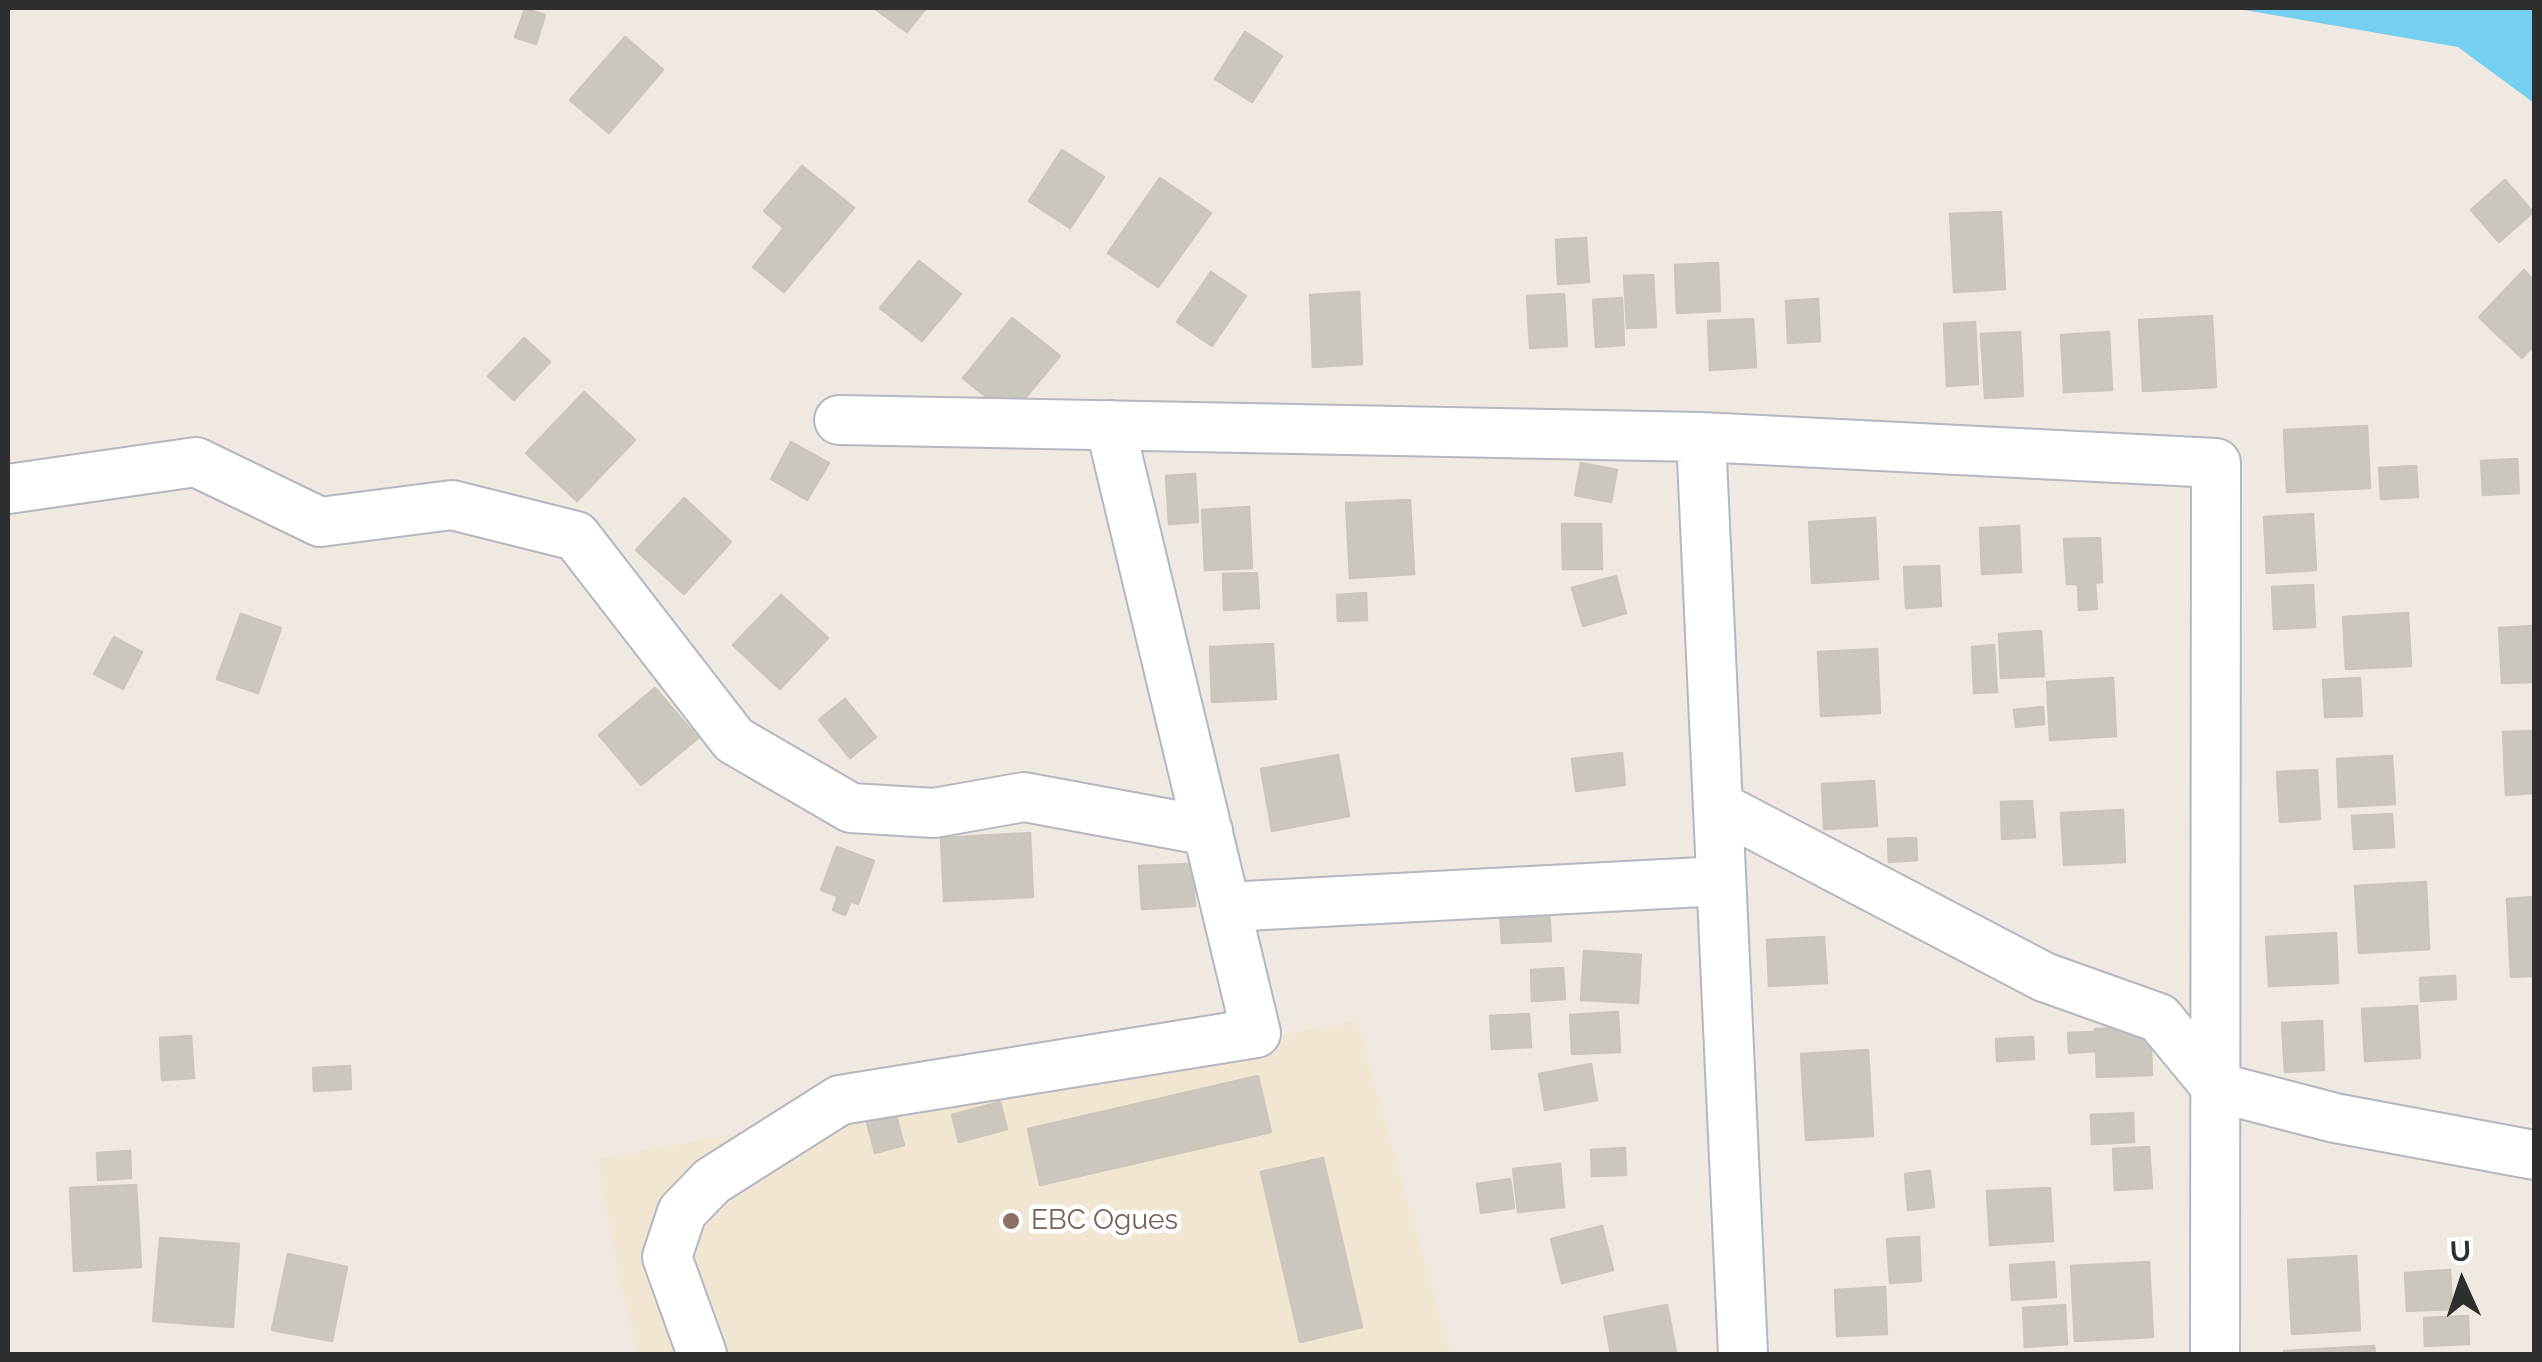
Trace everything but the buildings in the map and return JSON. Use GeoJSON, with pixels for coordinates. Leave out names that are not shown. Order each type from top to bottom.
{"type":"FeatureCollection","features":[{"type":"Feature","properties":{"kind":"street"},"geometry":{"type":"LineString","coordinates":[[839,420],[1701,436],[2216,463],[2215,1354]]}},
{"type":"Feature","properties":{"kind":"street"},"geometry":{"type":"LineString","coordinates":[[702,1354],[667,1257],[682,1212],[712,1181],[840,1100],[1256,1033],[1110,425]]}},
{"type":"Feature","properties":{"kind":"street"},"geometry":{"type":"LineString","coordinates":[[1701,436],[1742,1354]]}},
{"type":"Feature","properties":{"kind":"street"},"geometry":{"type":"LineString","coordinates":[[8,490],[196,462],[320,522],[452,505],[576,536],[734,740],[852,808],[934,813],[1024,797],[1208,832]]}},
{"type":"Feature","properties":{"kind":"street"},"geometry":{"type":"LineString","coordinates":[[1718,806],[2044,977],[2160,1018],[2216,1087],[2335,1118],[2534,1156]]}},
{"type":"Feature","properties":{"kind":"street"},"geometry":{"type":"LineString","coordinates":[[1226,907],[1721,881]]}},
{"type":"Feature","properties":{"kind":"shaded area","name":"EBC Ogues"},"geometry":{"type":"Polygon","coordinates":[[[1357,1021],[1451,1354],[638,1354],[619,1282],[597,1159],[1357,1021]]]}},
{"type":"Feature","properties":{"kind":"water"},"geometry":{"type":"Polygon","coordinates":[[[2233,8],[2534,8],[2534,103],[2458,47],[2233,8]]]}},
{"type":"Feature","properties":{"kind":"place","name":"EBC Ogues"},"geometry":{"type":"Point","coordinates":[1011,1221]}}]}
